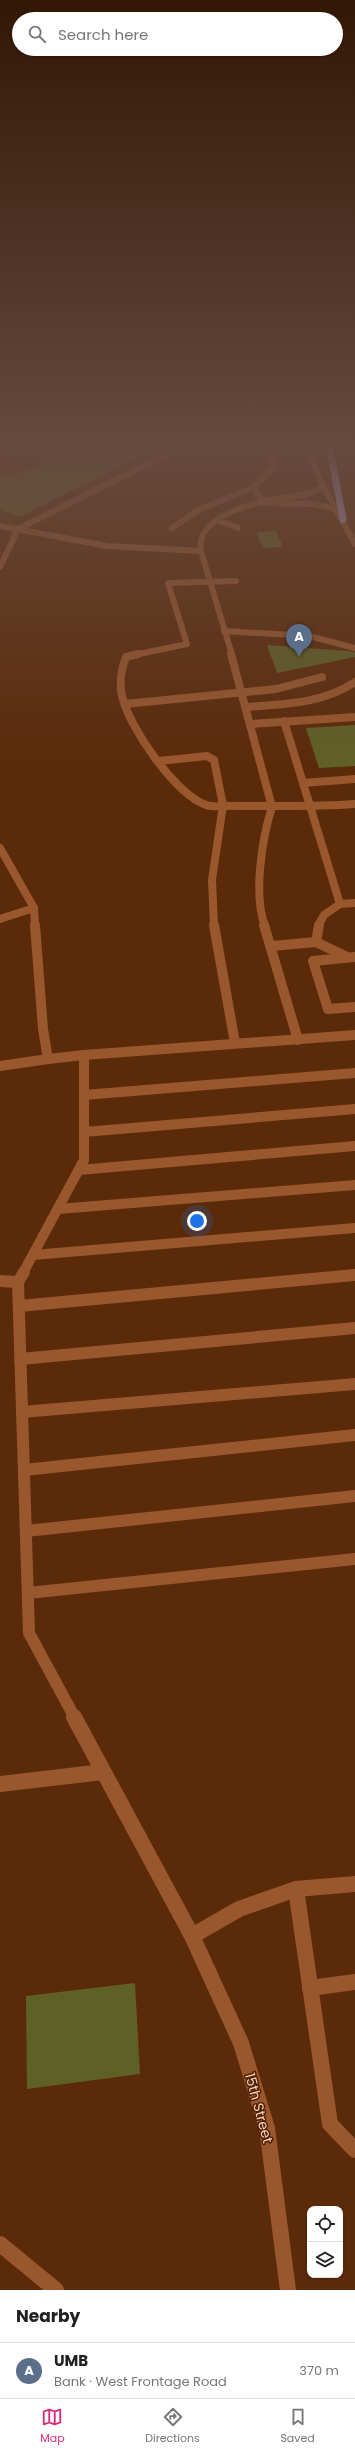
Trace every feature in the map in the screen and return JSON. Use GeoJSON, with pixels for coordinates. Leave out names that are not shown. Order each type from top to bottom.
{"type":"FeatureCollection","features":[{"type":"Feature","properties":{"kind":"street"},"geometry":{"type":"LineString","coordinates":[[0,567],[8,551]]}},
{"type":"Feature","properties":{"kind":"street"},"geometry":{"type":"LineString","coordinates":[[200,551],[247,706],[272,807],[266,825],[261,869],[260,913],[272,946],[298,1040]]}},
{"type":"Feature","properties":{"kind":"street"},"geometry":{"type":"LineString","coordinates":[[236,581],[210,583],[168,583],[187,644],[126,657],[120,676],[125,704],[130,720],[142,741],[159,761],[193,797],[206,805],[309,807],[355,804]]}},
{"type":"Feature","properties":{"kind":"street"},"geometry":{"type":"LineString","coordinates":[[224,631],[309,636],[355,648]]}},
{"type":"Feature","properties":{"kind":"street"},"geometry":{"type":"LineString","coordinates":[[125,704],[289,686],[322,677]]}},
{"type":"Feature","properties":{"kind":"street"},"geometry":{"type":"LineString","coordinates":[[247,706],[307,702],[326,698],[343,691],[355,682]]}},
{"type":"Feature","properties":{"kind":"street"},"geometry":{"type":"LineString","coordinates":[[252,724],[355,717]]}},
{"type":"Feature","properties":{"kind":"street"},"geometry":{"type":"LineString","coordinates":[[284,721],[309,807],[340,904]]}},
{"type":"Feature","properties":{"kind":"street"},"geometry":{"type":"LineString","coordinates":[[159,761],[207,756],[214,760],[223,806],[212,880],[214,935],[235,1042]]}},
{"type":"Feature","properties":{"kind":"street"},"geometry":{"type":"LineString","coordinates":[[302,783],[355,779]]}},
{"type":"Feature","properties":{"kind":"street"},"geometry":{"type":"LineString","coordinates":[[0,848],[34,908],[43,1029],[48,1060]]}},
{"type":"Feature","properties":{"kind":"street"},"geometry":{"type":"LineString","coordinates":[[316,942],[317,924],[323,916],[340,904],[355,903]]}},
{"type":"Feature","properties":{"kind":"street"},"geometry":{"type":"LineString","coordinates":[[0,919],[34,908]]}},
{"type":"Feature","properties":{"kind":"street"},"geometry":{"type":"LineString","coordinates":[[272,946],[316,942],[352,957]]}},
{"type":"Feature","properties":{"kind":"street"},"geometry":{"type":"LineString","coordinates":[[352,957],[313,961],[328,1009],[355,1007]]}},
{"type":"Feature","properties":{"kind":"street"},"geometry":{"type":"LineString","coordinates":[[0,1066],[84,1056],[235,1042],[298,1040],[355,1035]]}},
{"type":"Feature","properties":{"kind":"street"},"geometry":{"type":"LineString","coordinates":[[0,1282],[18,1282],[84,1160],[84,1056]]}},
{"type":"Feature","properties":{"kind":"street"},"geometry":{"type":"LineString","coordinates":[[84,1095],[355,1073]]}},
{"type":"Feature","properties":{"kind":"street"},"geometry":{"type":"LineString","coordinates":[[84,1132],[355,1109]]}},
{"type":"Feature","properties":{"kind":"street"},"geometry":{"type":"LineString","coordinates":[[79,1170],[355,1146]]}},
{"type":"Feature","properties":{"kind":"street"},"geometry":{"type":"LineString","coordinates":[[58,1209],[355,1185]]}},
{"type":"Feature","properties":{"kind":"street"},"geometry":{"type":"LineString","coordinates":[[33,1255],[355,1228]]}},
{"type":"Feature","properties":{"kind":"street"},"geometry":{"type":"LineString","coordinates":[[19,1306],[355,1275]]}},
{"type":"Feature","properties":{"kind":"street","name":"15th Street"},"geometry":{"type":"LineString","coordinates":[[18,1282],[29,1633],[192,1936],[241,2043],[267,2128],[288,2290]]}},
{"type":"Feature","properties":{"kind":"street"},"geometry":{"type":"LineString","coordinates":[[20,1359],[355,1328]]}},
{"type":"Feature","properties":{"kind":"street"},"geometry":{"type":"LineString","coordinates":[[22,1412],[355,1384]]}},
{"type":"Feature","properties":{"kind":"street"},"geometry":{"type":"LineString","coordinates":[[24,1470],[355,1435]]}},
{"type":"Feature","properties":{"kind":"street"},"geometry":{"type":"LineString","coordinates":[[26,1531],[355,1496]]}},
{"type":"Feature","properties":{"kind":"street"},"geometry":{"type":"LineString","coordinates":[[28,1593],[355,1559]]}},
{"type":"Feature","properties":{"kind":"street"},"geometry":{"type":"LineString","coordinates":[[0,1784],[103,1772]]}},
{"type":"Feature","properties":{"kind":"street"},"geometry":{"type":"LineString","coordinates":[[192,1936],[239,1909],[296,1889],[355,1884]]}},
{"type":"Feature","properties":{"kind":"street"},"geometry":{"type":"LineString","coordinates":[[296,1889],[330,2124],[355,2150]]}},
{"type":"Feature","properties":{"kind":"street"},"geometry":{"type":"LineString","coordinates":[[310,1988],[355,1982]]}},
{"type":"Feature","properties":{"kind":"street"},"geometry":{"type":"LineString","coordinates":[[0,2244],[56,2290]]}},
{"type":"Feature","properties":{"kind":"building"},"geometry":{"type":"Polygon","coordinates":[[[267,645],[348,651],[355,652],[355,657],[277,673],[267,645]]]}},
{"type":"Feature","properties":{"kind":"building"},"geometry":{"type":"Polygon","coordinates":[[[355,725],[355,766],[319,768],[306,728],[355,725]]]}},
{"type":"Feature","properties":{"kind":"building"},"geometry":{"type":"Polygon","coordinates":[[[135,1983],[140,2074],[27,2089],[26,1996],[135,1983]]]}},
{"type":"Feature","properties":{"kind":"place","name":"UMB"},"geometry":{"type":"Point","coordinates":[299,657]}}]}
